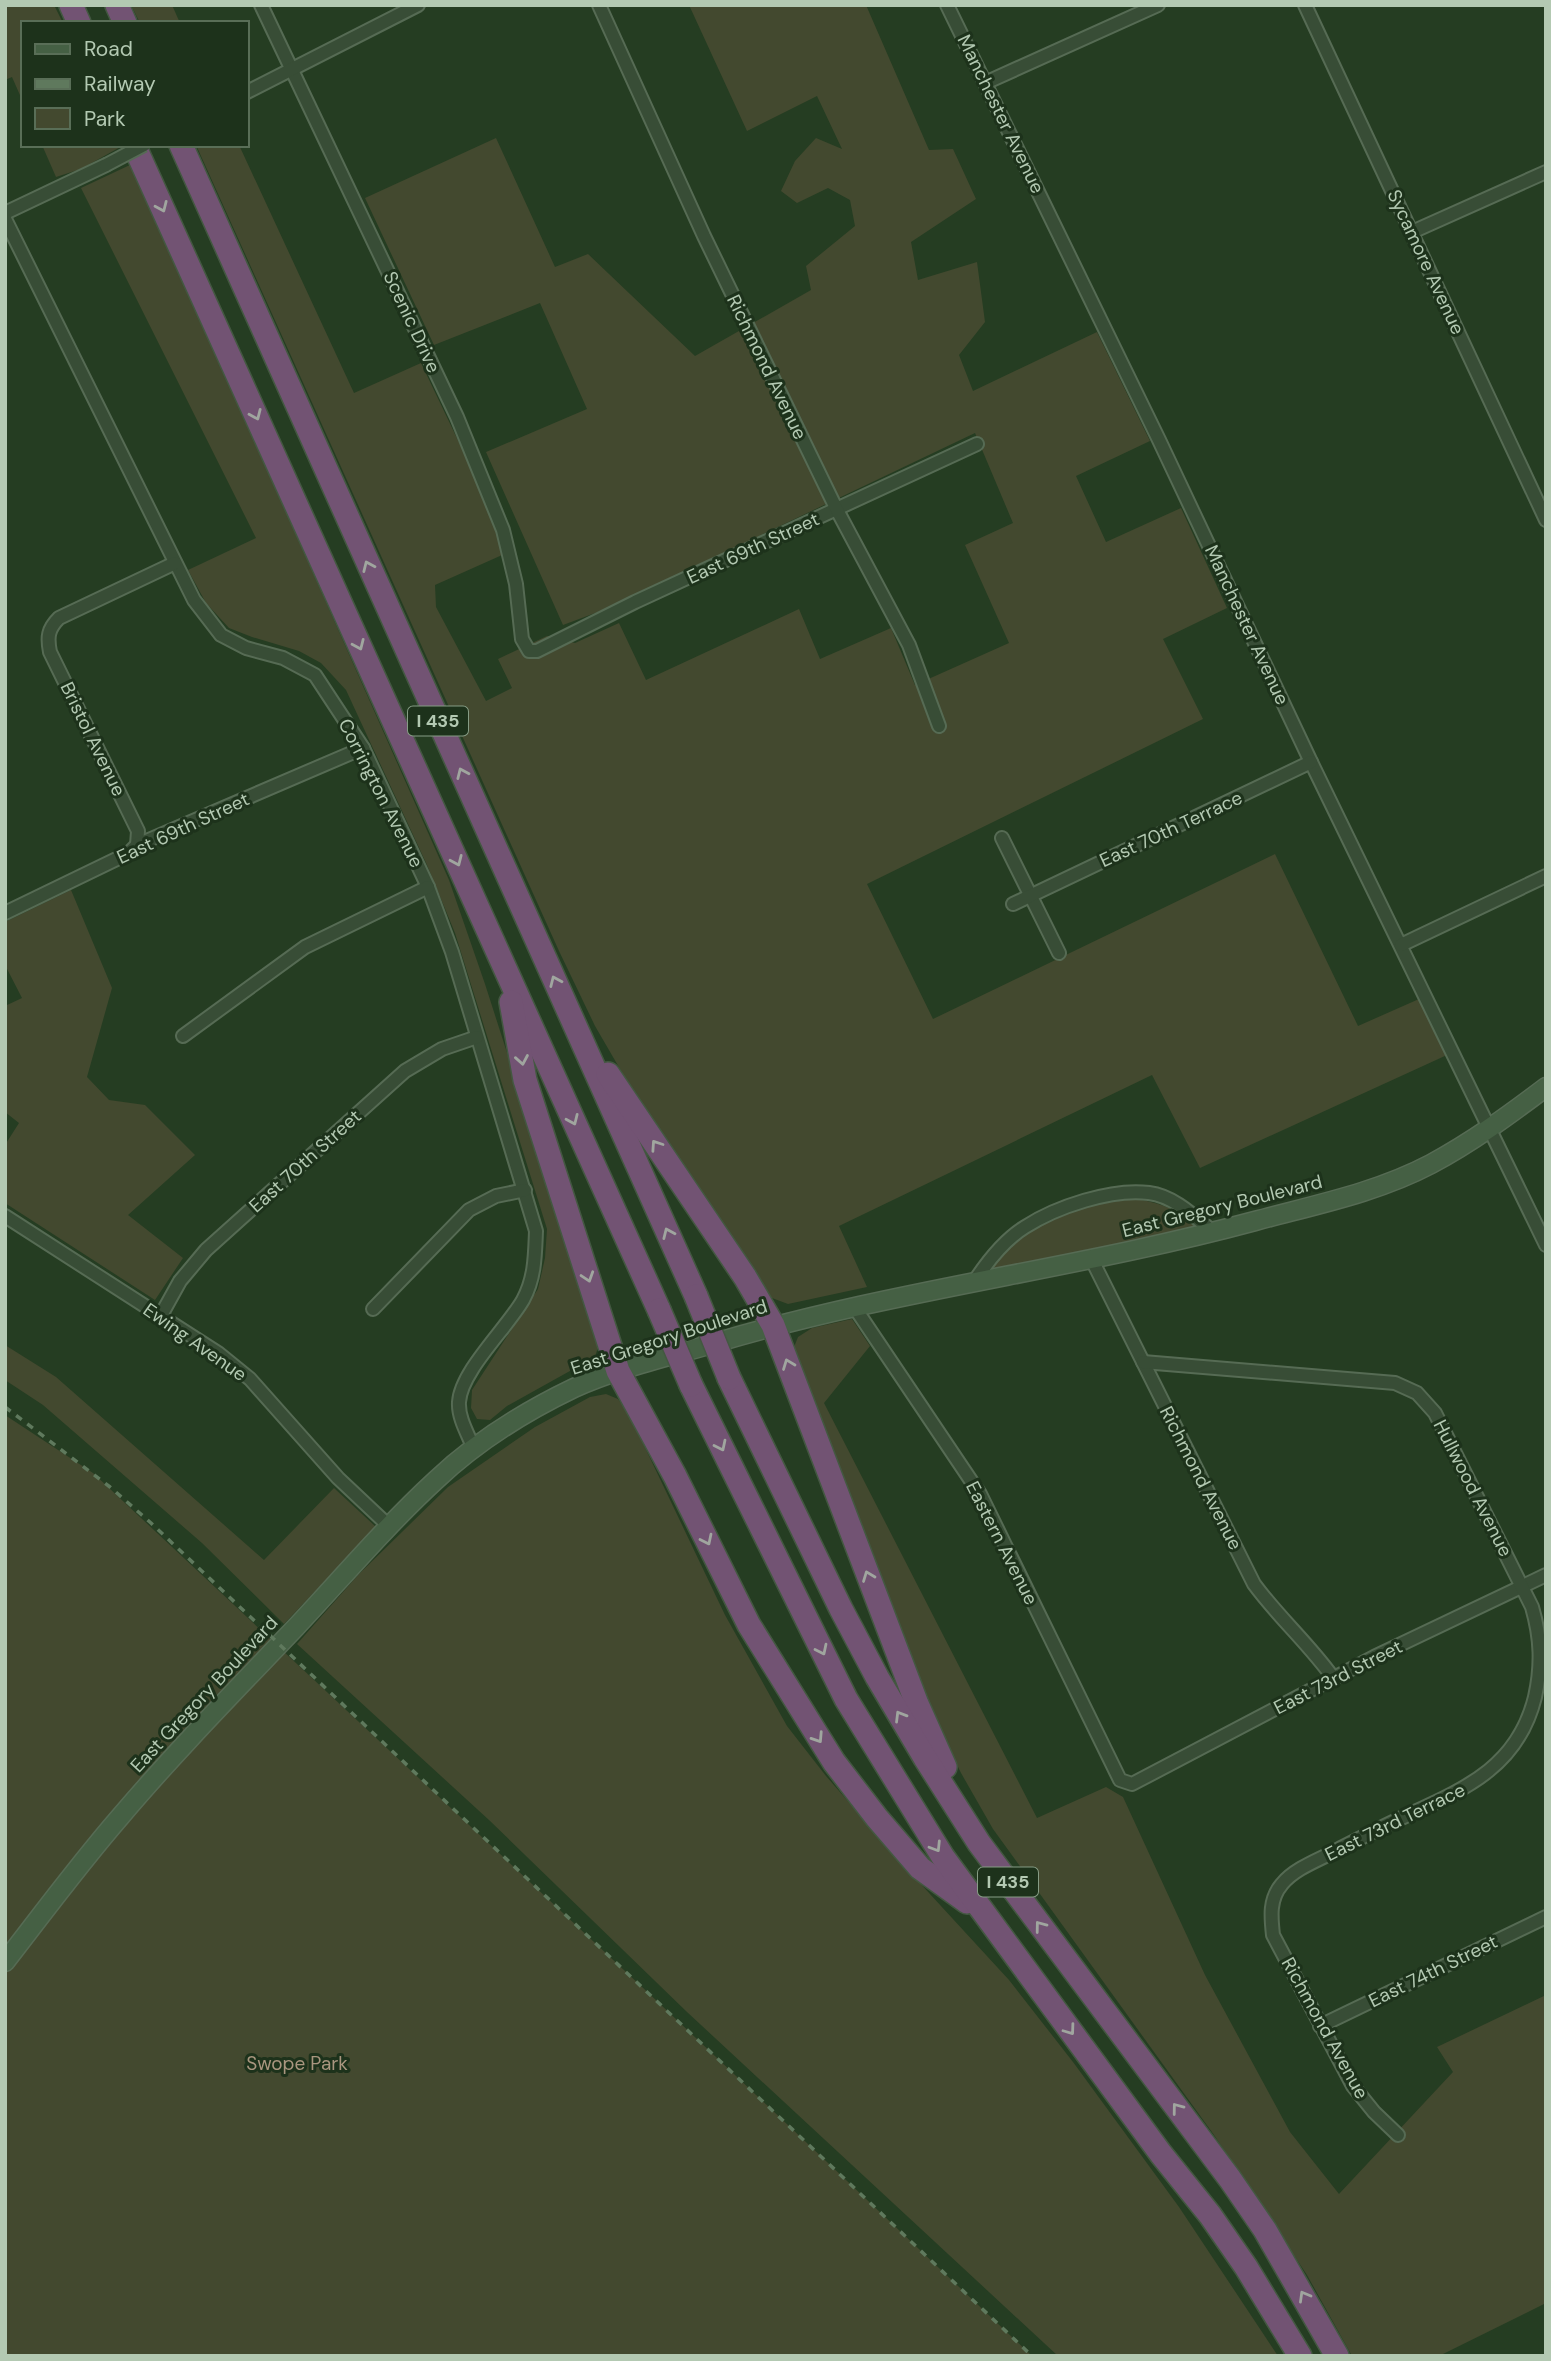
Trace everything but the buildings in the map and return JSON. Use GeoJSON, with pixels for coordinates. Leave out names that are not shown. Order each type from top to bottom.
{"type":"FeatureCollection","features":[{"type":"Feature","properties":{"kind":"highway"},"geometry":{"type":"LineString","coordinates":[[71,5],[78,21]]}},
{"type":"Feature","properties":{"kind":"highway"},"geometry":{"type":"LineString","coordinates":[[117,5],[124,21]]}},
{"type":"Feature","properties":{"kind":"highway","name":"I 435"},"geometry":{"type":"LineString","coordinates":[[135,147],[691,1385],[846,1699],[943,1857],[1153,2143],[1210,2215],[1246,2267],[1300,2356]]}},
{"type":"Feature","properties":{"kind":"highway","name":"I 435"},"geometry":{"type":"LineString","coordinates":[[182,147],[696,1296],[729,1378],[841,1609],[877,1677],[979,1843],[1230,2179],[1265,2230],[1337,2356]]}},
{"type":"Feature","properties":{"kind":"highway"},"geometry":{"type":"LineString","coordinates":[[505,968],[525,1080],[618,1371],[675,1476],[748,1625],[834,1762],[920,1868],[986,1917]]}},
{"type":"Feature","properties":{"kind":"highway"},"geometry":{"type":"LineString","coordinates":[[575,1025],[725,1246],[773,1325],[917,1704],[979,1843]]}},
{"type":"Feature","properties":{"kind":"main road","name":"East Gregory Boulevard"},"geometry":{"type":"LineString","coordinates":[[5,1962],[120,1816],[168,1762],[436,1479],[474,1448],[538,1407],[577,1387],[618,1371],[773,1325],[974,1282],[1093,1260],[1368,1191],[1428,1166],[1489,1130],[1546,1087]]}},
{"type":"Feature","properties":{"kind":"street","name":"Scenic Drive"},"geometry":{"type":"LineString","coordinates":[[261,5],[462,429],[503,530],[516,584],[522,639],[529,651]]}},
{"type":"Feature","properties":{"kind":"street"},"geometry":{"type":"LineString","coordinates":[[248,91],[418,5]]}},
{"type":"Feature","properties":{"kind":"street","name":"Richmond Avenue"},"geometry":{"type":"LineString","coordinates":[[599,5],[704,236],[837,510],[909,645],[939,726]]}},
{"type":"Feature","properties":{"kind":"street","name":"Manchester Avenue"},"geometry":{"type":"LineString","coordinates":[[947,5],[1546,1245]]}},
{"type":"Feature","properties":{"kind":"street"},"geometry":{"type":"LineString","coordinates":[[985,83],[1158,5]]}},
{"type":"Feature","properties":{"kind":"street","name":"Sycamore Avenue"},"geometry":{"type":"LineString","coordinates":[[1305,5],[1546,520]]}},
{"type":"Feature","properties":{"kind":"street"},"geometry":{"type":"LineString","coordinates":[[5,213],[140,147]]}},
{"type":"Feature","properties":{"kind":"street"},"geometry":{"type":"LineString","coordinates":[[1412,232],[1546,172]]}},
{"type":"Feature","properties":{"kind":"street","name":"Corrington Avenue"},"geometry":{"type":"LineString","coordinates":[[5,219],[194,600],[221,635],[246,648],[283,658],[315,675],[363,748],[428,887],[452,952],[536,1231],[535,1266],[522,1302],[462,1389],[460,1415],[474,1448]]}},
{"type":"Feature","properties":{"kind":"street","name":"East 69th Street"},"geometry":{"type":"LineString","coordinates":[[529,651],[537,651],[635,602],[977,444]]}},
{"type":"Feature","properties":{"kind":"street","name":"Bristol Avenue"},"geometry":{"type":"LineString","coordinates":[[137,845],[138,831],[50,652],[47,637],[59,618],[175,563]]}},
{"type":"Feature","properties":{"kind":"street","name":"East 69th Street"},"geometry":{"type":"LineString","coordinates":[[5,914],[129,853],[137,845],[363,748]]}},
{"type":"Feature","properties":{"kind":"street","name":"East 70th Terrace"},"geometry":{"type":"LineString","coordinates":[[1013,904],[1311,762]]}},
{"type":"Feature","properties":{"kind":"street"},"geometry":{"type":"LineString","coordinates":[[1002,838],[1059,953]]}},
{"type":"Feature","properties":{"kind":"street"},"geometry":{"type":"LineString","coordinates":[[1401,945],[1546,876]]}},
{"type":"Feature","properties":{"kind":"street"},"geometry":{"type":"LineString","coordinates":[[183,1036],[305,947],[428,887]]}},
{"type":"Feature","properties":{"kind":"street","name":"East 70th Street"},"geometry":{"type":"LineString","coordinates":[[160,1317],[180,1282],[206,1250],[405,1071],[442,1049],[477,1037]]}},
{"type":"Feature","properties":{"kind":"street"},"geometry":{"type":"LineString","coordinates":[[373,1309],[469,1210],[496,1196],[525,1191]]}},
{"type":"Feature","properties":{"kind":"street"},"geometry":{"type":"LineString","coordinates":[[974,1282],[987,1262],[1026,1226],[1104,1194],[1151,1193],[1181,1206],[1213,1232]]}},
{"type":"Feature","properties":{"kind":"street","name":"Ewing Avenue"},"geometry":{"type":"LineString","coordinates":[[5,1216],[218,1353],[250,1379],[338,1478],[390,1527]]}},
{"type":"Feature","properties":{"kind":"street","name":"Richmond Avenue"},"geometry":{"type":"LineString","coordinates":[[1093,1260],[1254,1584],[1274,1611],[1316,1653],[1334,1679]]}},
{"type":"Feature","properties":{"kind":"street","name":"Eastern Avenue"},"geometry":{"type":"LineString","coordinates":[[855,1308],[980,1494],[1120,1780],[1132,1784]]}},
{"type":"Feature","properties":{"kind":"street","name":"Hullwood Avenue"},"geometry":{"type":"LineString","coordinates":[[1143,1362],[1395,1383],[1417,1394],[1435,1413],[1522,1587],[1538,1627],[1540,1674],[1531,1714],[1522,1732]]}},
{"type":"Feature","properties":{"kind":"street","name":"East 73rd Street"},"geometry":{"type":"LineString","coordinates":[[1132,1784],[1374,1657],[1546,1576]]}},
{"type":"Feature","properties":{"kind":"street","name":"East 73rd Terrace"},"geometry":{"type":"LineString","coordinates":[[1271,1910],[1275,1895],[1282,1884],[1296,1872],[1384,1826],[1463,1790],[1485,1775],[1507,1754],[1522,1732]]}},
{"type":"Feature","properties":{"kind":"street","name":"Richmond Avenue"},"geometry":{"type":"LineString","coordinates":[[1271,1910],[1273,1935],[1353,2086],[1374,2112],[1398,2135]]}},
{"type":"Feature","properties":{"kind":"street","name":"East 74th Street"},"geometry":{"type":"LineString","coordinates":[[1320,2026],[1546,1917]]}},
{"type":"Feature","properties":{"kind":"green space"},"geometry":{"type":"Polygon","coordinates":[[[5,5],[54,5],[62,21],[21,21],[21,97],[12,77],[5,80],[5,5]]]}},
{"type":"Feature","properties":{"kind":"green space"},"geometry":{"type":"Polygon","coordinates":[[[131,5],[172,5],[179,21],[139,21],[131,5]]]}},
{"type":"Feature","properties":{"kind":"green space"},"geometry":{"type":"Polygon","coordinates":[[[689,5],[866,5],[929,150],[953,149],[976,199],[911,242],[918,280],[977,262],[985,322],[959,355],[973,391],[1097,332],[1150,441],[1076,476],[1106,542],[1181,508],[1227,608],[1163,639],[1203,719],[867,884],[933,1019],[1275,854],[1358,1026],[1419,999],[1447,1055],[1200,1168],[1152,1075],[839,1226],[867,1287],[788,1304],[772,1298],[759,1282],[631,1088],[595,1026],[197,147],[240,147],[354,393],[421,363],[511,551],[435,585],[436,607],[486,701],[512,688],[498,659],[547,636],[575,643],[619,623],[646,680],[799,609],[820,659],[891,628],[915,685],[1009,643],[965,545],[1013,523],[975,433],[606,609],[563,625],[486,452],[587,409],[540,303],[434,345],[365,198],[496,138],[555,267],[588,254],[695,356],[811,290],[806,266],[855,226],[850,200],[828,188],[797,203],[781,191],[795,161],[816,138],[842,149],[817,96],[747,131],[689,5]]]}},
{"type":"Feature","properties":{"kind":"green space"},"geometry":{"type":"Polygon","coordinates":[[[43,147],[120,147],[81,169],[56,177],[43,147]]]}},
{"type":"Feature","properties":{"kind":"green space"},"geometry":{"type":"Polygon","coordinates":[[[132,164],[449,880],[594,1324],[598,1347],[595,1357],[507,1406],[490,1420],[477,1419],[471,1408],[472,1390],[538,1289],[545,1258],[547,1229],[455,933],[427,865],[346,690],[321,663],[299,651],[229,628],[206,603],[188,570],[256,538],[81,188],[132,164]]]}},
{"type":"Feature","properties":{"kind":"green space"},"geometry":{"type":"Polygon","coordinates":[[[71,890],[112,988],[87,1077],[109,1100],[145,1105],[195,1155],[128,1215],[183,1258],[155,1300],[5,1203],[5,1145],[19,1123],[5,1112],[5,1006],[22,998],[5,965],[5,922],[71,890]]]}},
{"type":"Feature","properties":{"kind":"green space"},"geometry":{"type":"Polygon","coordinates":[[[1136,1199],[1175,1211],[1195,1225],[1192,1231],[989,1271],[1014,1242],[1040,1224],[1088,1207],[1136,1199]]]}},
{"type":"Feature","properties":{"kind":"green space"},"geometry":{"type":"Polygon","coordinates":[[[852,1319],[870,1346],[824,1403],[1037,1818],[1106,1787],[1123,1797],[1205,1975],[1290,2132],[1339,2194],[1453,2072],[1437,2047],[1546,1995],[1546,2303],[1439,2356],[1352,2356],[1307,2275],[1214,2135],[993,1829],[961,1773],[915,1680],[792,1352],[798,1337],[812,1328],[852,1319]]]}},
{"type":"Feature","properties":{"kind":"green space"},"geometry":{"type":"Polygon","coordinates":[[[5,1345],[56,1377],[264,1560],[334,1488],[376,1527],[284,1624],[202,1543],[43,1405],[5,1380],[5,1345]]]}},
{"type":"Feature","properties":{"kind":"green space"},"geometry":{"type":"Polygon","coordinates":[[[606,1394],[618,1399],[629,1414],[725,1615],[787,1726],[826,1776],[907,1869],[1009,1980],[1073,2062],[1179,2207],[1278,2356],[1058,2356],[687,2012],[489,1820],[297,1644],[359,1574],[448,1487],[535,1427],[590,1397],[606,1394]]]}},
{"type":"Feature","properties":{"kind":"green space","name":"Swope Park"},"geometry":{"type":"Polygon","coordinates":[[[5,1415],[93,1473],[1032,2356],[5,2356],[5,1415]]]}},
{"type":"Feature","properties":{"kind":"railway"},"geometry":{"type":"LineString","coordinates":[[5,1407],[110,1487],[151,1523],[1032,2356]]}}]}
